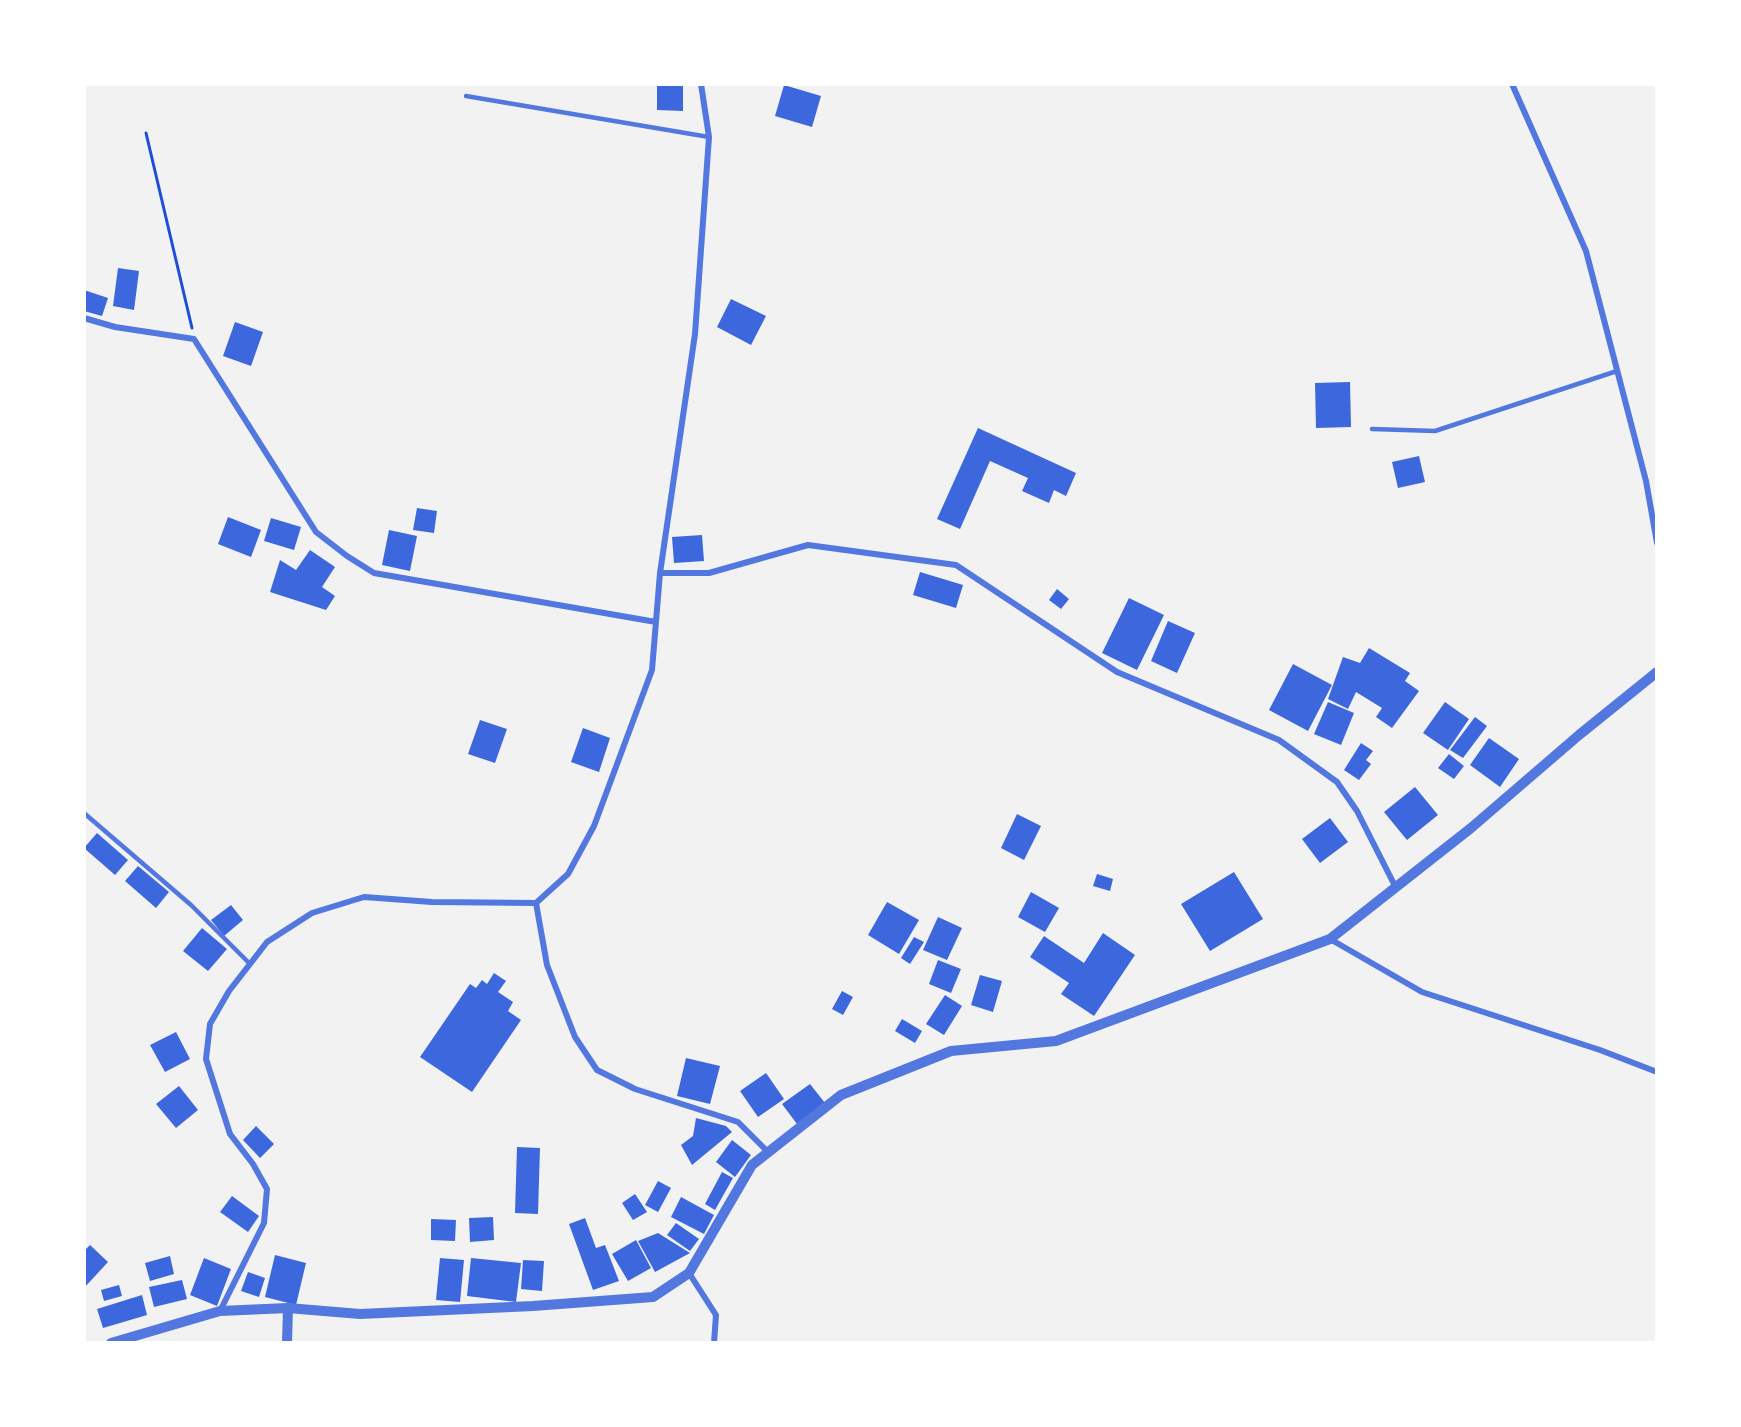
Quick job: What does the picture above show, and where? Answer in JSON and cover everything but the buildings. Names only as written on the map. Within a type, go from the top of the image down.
[{"type":"street","points":[[220,1311],[264,1223],[267,1189],[253,1164],[230,1134],[206,1059],[210,1024],[229,991],[267,942],[312,913],[364,897],[432,902],[536,903],[568,874],[594,826],[652,670],[660,573],[695,334],[709,137],[701,84]]},
{"type":"street","points":[[1512,84],[1586,251],[1646,481],[1657,543]]},
{"type":"street","points":[[84,318],[115,327],[194,339],[316,532],[374,573],[656,622]]},
{"type":"street","points":[[660,573],[709,573],[808,545],[956,565],[1117,672],[1279,740],[1337,782],[1357,811],[1396,888]]},
{"type":"street","points":[[111,1343],[220,1311],[288,1308],[360,1314],[533,1306],[652,1297],[689,1273],[752,1165],[841,1095],[951,1051],[1056,1041],[1330,939],[1471,828],[1579,735],[1657,672]]},
{"type":"street","points":[[536,903],[547,965],[575,1037],[597,1070],[635,1089],[738,1122],[768,1152]]},
{"type":"street","points":[[1330,939],[1422,992],[1600,1050],[1657,1072]]},
{"type":"street","points":[[689,1273],[716,1316],[714,1343]]},
{"type":"street","points":[[286,1343],[288,1308]]},
{"type":"lane","points":[[466,96],[709,137]]},
{"type":"lane","points":[[1372,429],[1435,431],[1617,371]]},
{"type":"lane","points":[[84,813],[191,905],[250,964]]},
{"type":"path","points":[[146,133],[194,339]]}]
